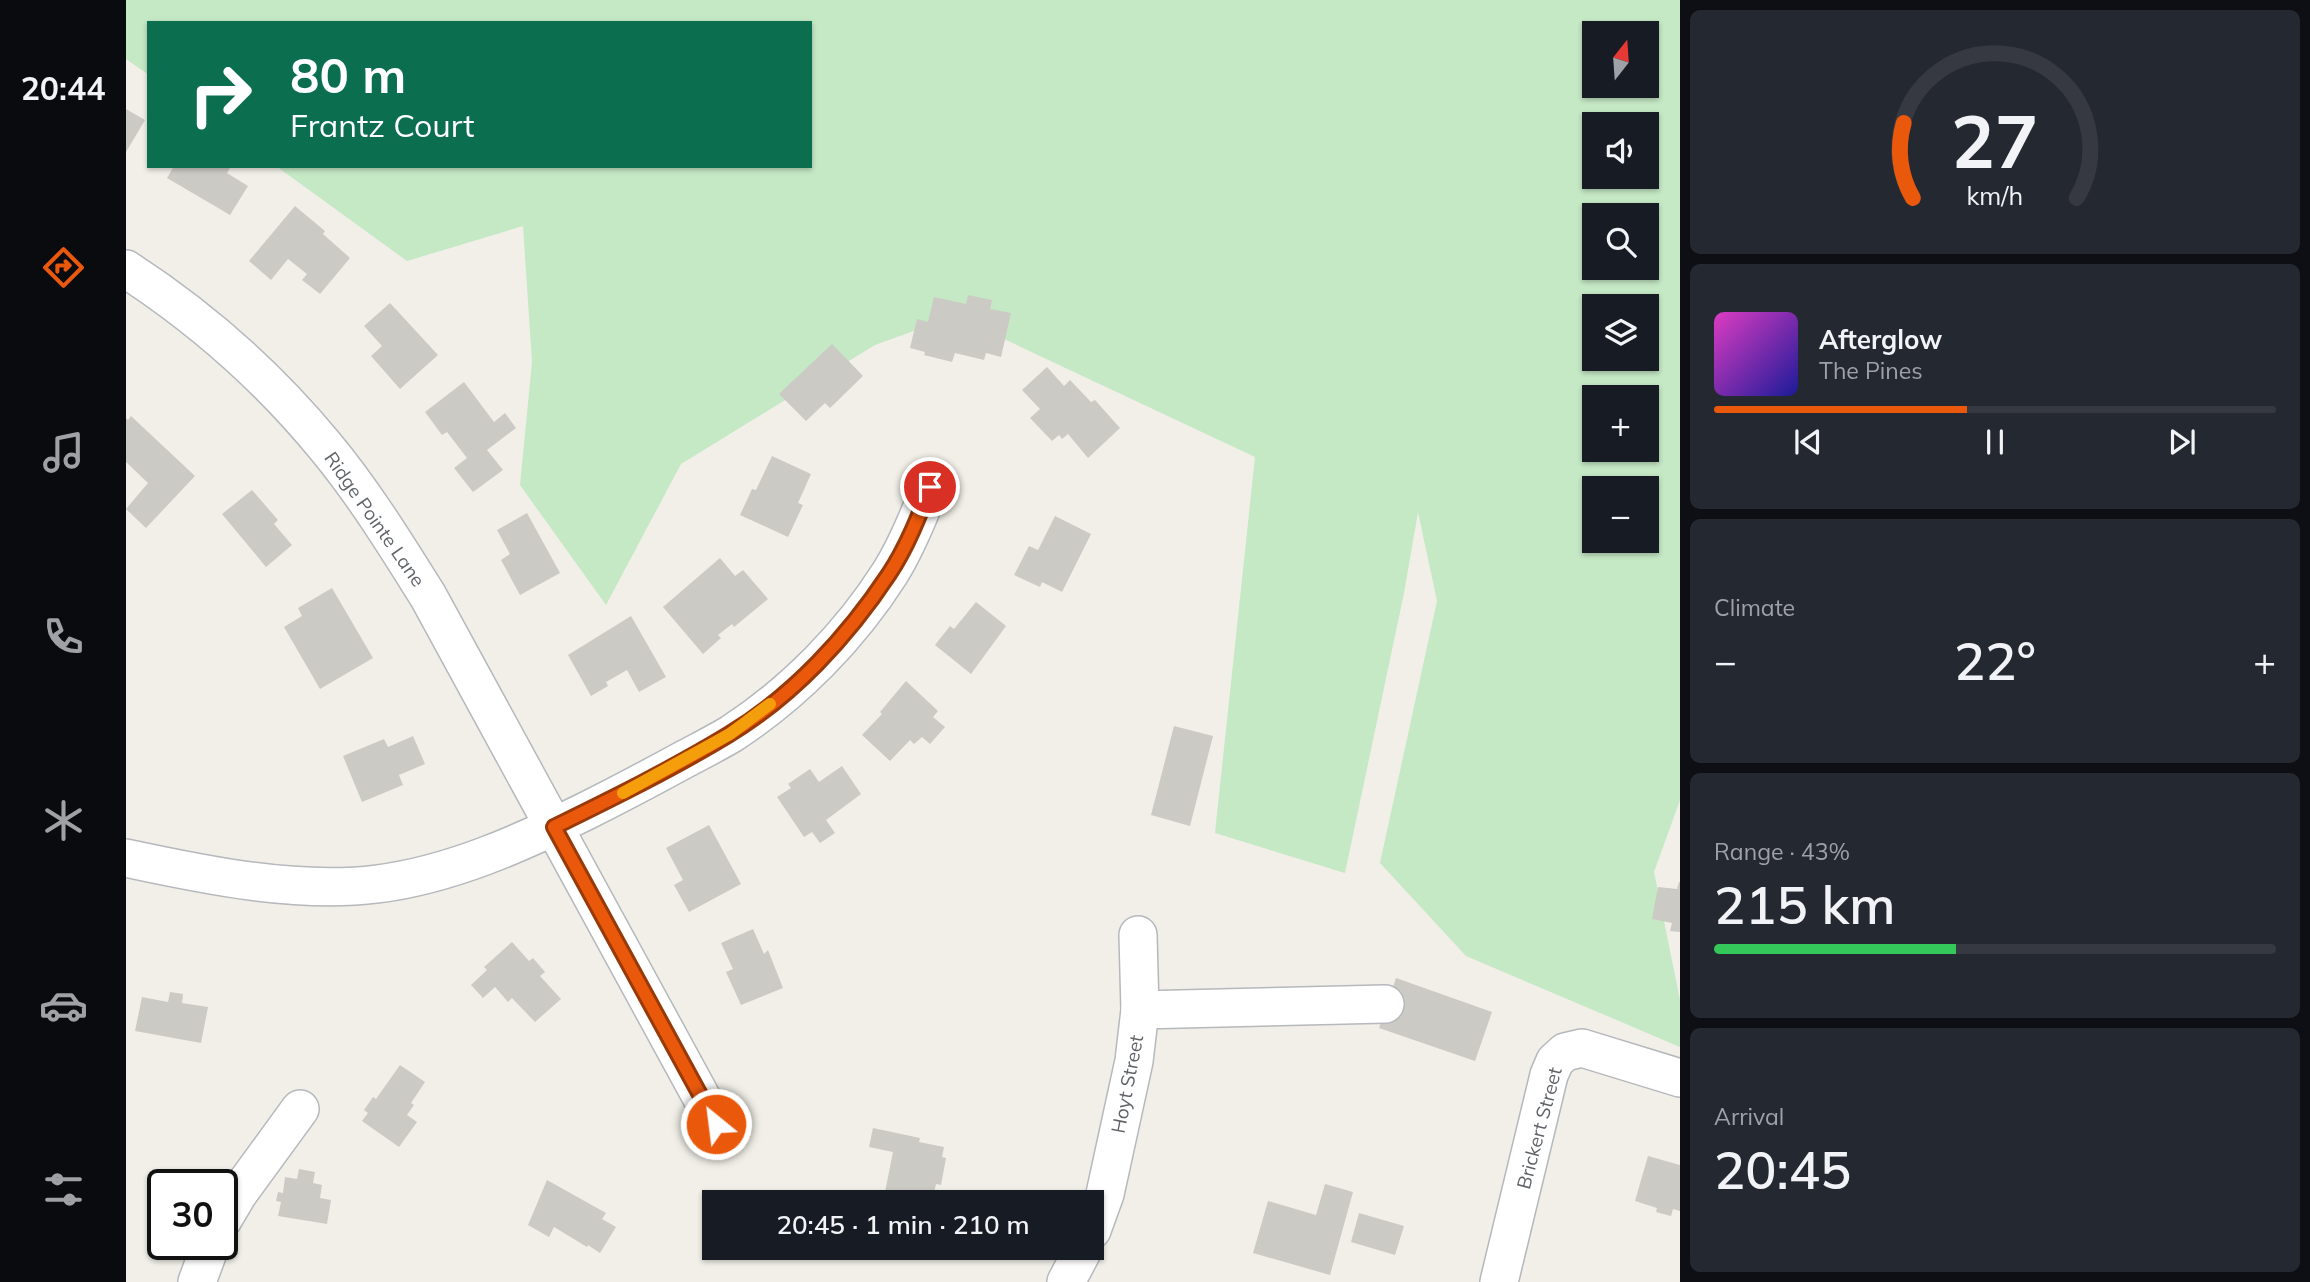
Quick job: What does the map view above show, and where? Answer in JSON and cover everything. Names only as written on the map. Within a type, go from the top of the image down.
[{"type":"street","name":"Ridge Pointe Lane","points":[[126,269],[212,333],[267,382],[325,446],[378,518],[428,596],[716,1124]]},
{"type":"street","points":[[126,858],[276,885],[327,888],[379,884],[429,874],[491,853],[554,827],[730,734],[779,698],[823,657],[855,621],[891,572],[930,487]]},
{"type":"street","name":"Hoyt Street","points":[[1104,1197],[1134,1061],[1140,1010],[1138,935]]},
{"type":"street","points":[[1140,1010],[1385,1004]]},
{"type":"street","name":"Brickert Street","points":[[1499,1282],[1549,1075],[1555,1061],[1565,1052],[1582,1048],[1680,1078]]},
{"type":"street","points":[[238,1196],[300,1109]]},
{"type":"street","points":[[197,1282],[205,1260]]},
{"type":"street","points":[[1066,1282],[1078,1260]]},
{"type":"green space","points":[[126,0],[1680,0],[1680,800],[1654,872],[1680,1000],[1680,1047],[1466,956],[1380,863],[1437,601],[1418,512],[1404,593],[1345,873],[1215,833],[1255,457],[955,316],[875,345],[681,464],[606,605],[520,485],[532,362],[523,226],[407,261],[279,168],[812,168],[812,21],[147,21],[147,74],[126,59]]},
{"type":"building","points":[[126,109],[145,120],[126,152]]},
{"type":"building","points":[[173,168],[230,168],[227,173],[248,186],[230,215],[167,178]]},
{"type":"building","points":[[295,206],[325,231],[323,234],[350,258],[320,294],[302,280],[307,274],[288,259],[271,280],[249,261]]},
{"type":"building","points":[[968,295],[992,300],[990,309],[1011,313],[1001,357],[986,353],[984,360],[955,353],[952,362],[924,355],[925,352],[910,348],[917,319],[928,322],[934,297],[966,304]]},
{"type":"building","points":[[390,303],[438,355],[400,389],[371,356],[382,346],[364,326]]},
{"type":"building","points":[[832,344],[863,376],[830,408],[825,403],[806,421],[779,394]]},
{"type":"building","points":[[1047,367],[1064,386],[1070,380],[1091,402],[1095,400],[1120,428],[1088,458],[1068,434],[1062,439],[1059,435],[1052,441],[1030,418],[1040,409],[1022,390]]},
{"type":"building","points":[[464,382],[494,422],[505,413],[516,428],[487,450],[503,470],[473,492],[454,468],[467,458],[447,432],[442,435],[425,412]]},
{"type":"building","points":[[131,416],[195,476],[146,528],[126,509],[148,483],[126,462],[126,418],[128,420]]},
{"type":"building","points":[[772,456],[811,474],[798,503],[803,505],[788,537],[740,515],[752,489],[756,490]]},
{"type":"building","points":[[252,490],[278,520],[274,524],[292,545],[266,567],[222,514]]},
{"type":"building","points":[[527,513],[560,573],[520,595],[501,560],[510,554],[497,530]]},
{"type":"building","points":[[1055,516],[1091,534],[1062,592],[1042,582],[1040,587],[1014,575],[1029,546],[1038,550]]},
{"type":"building","points":[[720,558],[735,576],[743,570],[768,599],[734,627],[732,624],[718,635],[721,638],[703,654],[663,607]]},
{"type":"building","points":[[332,588],[373,658],[320,689],[284,627],[302,616],[298,608]]},
{"type":"building","points":[[976,602],[1006,626],[971,674],[935,645],[950,626],[954,629]]},
{"type":"building","points":[[631,616],[666,677],[639,692],[627,670],[606,682],[608,686],[591,696],[568,655]]},
{"type":"building","points":[[906,681],[938,711],[933,717],[945,727],[930,744],[922,737],[914,744],[910,740],[890,761],[862,735],[882,714],[880,712]]},
{"type":"building","points":[[1174,726],[1213,736],[1190,826],[1151,815]]},
{"type":"building","points":[[413,736],[425,764],[399,775],[403,785],[362,802],[343,756],[384,739],[388,747]]},
{"type":"building","points":[[842,766],[861,794],[826,820],[835,833],[820,843],[812,832],[804,837],[777,797],[791,788],[788,784],[810,769],[819,782]]},
{"type":"building","points":[[709,825],[741,884],[689,912],[674,885],[683,880],[666,848]]},
{"type":"building","points":[[1679,882],[1680,932],[1670,931],[1672,923],[1652,919],[1658,887],[1677,889]]},
{"type":"building","points":[[753,929],[764,954],[768,950],[783,988],[741,1005],[726,972],[733,969],[721,943]]},
{"type":"building","points":[[512,942],[529,961],[533,958],[545,972],[540,976],[561,999],[535,1022],[512,998],[508,1002],[495,987],[483,998],[471,985],[487,970],[484,967]]},
{"type":"building","points":[[1396,978],[1492,1012],[1475,1061],[1379,1028]]},
{"type":"building","points":[[170,992],[183,994],[182,1003],[208,1007],[201,1043],[135,1031],[142,997],[168,1002]]},
{"type":"building","points":[[400,1065],[425,1082],[411,1103],[414,1105],[407,1115],[417,1122],[399,1147],[362,1121],[368,1113],[364,1110],[373,1097],[376,1099]]},
{"type":"building","points":[[873,1128],[920,1138],[919,1142],[944,1147],[942,1157],[946,1158],[941,1185],[936,1184],[935,1190],[885,1190],[893,1152],[869,1147]]},
{"type":"building","points":[[1648,1156],[1680,1165],[1680,1211],[1673,1209],[1671,1216],[1635,1201]]},
{"type":"building","points":[[299,1169],[315,1172],[313,1183],[322,1185],[320,1198],[331,1200],[327,1224],[278,1216],[281,1202],[276,1201],[278,1192],[283,1193],[285,1177],[297,1179]]},
{"type":"building","points":[[547,1180],[606,1213],[602,1219],[616,1227],[600,1253],[554,1227],[549,1237],[528,1225]]},
{"type":"building","points":[[1325,1184],[1353,1192],[1330,1275],[1253,1253],[1268,1201],[1316,1215]]},
{"type":"building","points":[[1359,1213],[1404,1226],[1395,1255],[1351,1242]]},
{"type":"slow traffic","points":[[623,793],[730,734],[770,704]]},
{"type":"route","points":[[716,1124],[554,827],[730,734],[779,698],[823,657],[855,621],[891,572],[930,487]]}]
